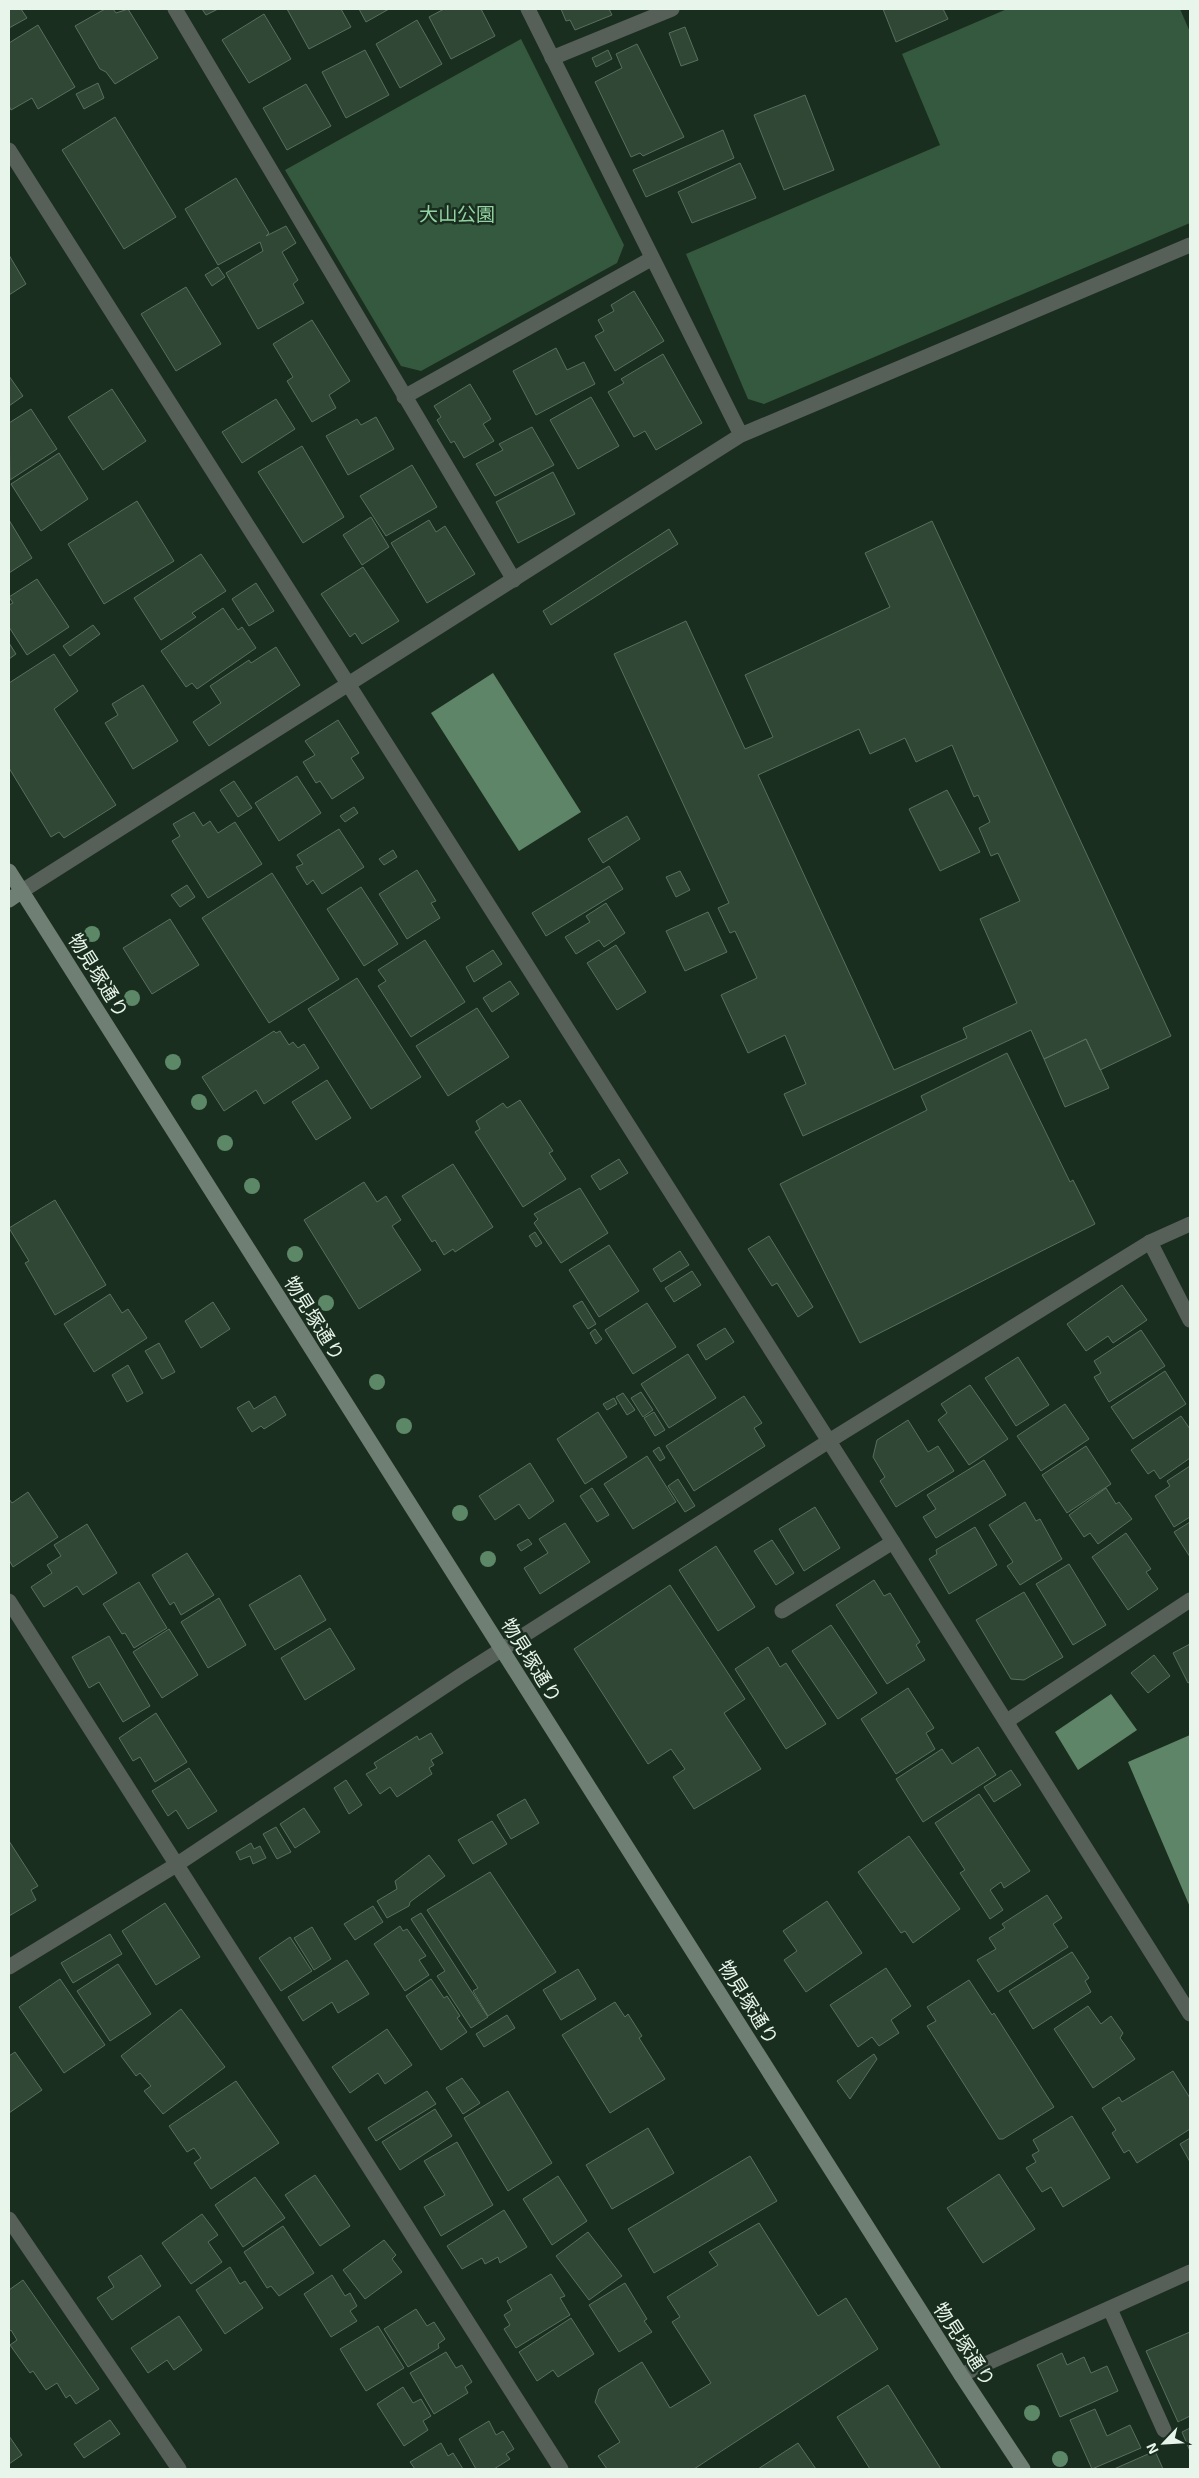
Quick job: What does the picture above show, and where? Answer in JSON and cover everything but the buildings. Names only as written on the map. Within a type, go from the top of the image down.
[{"type":"street","points":[[175,9],[514,580]]},
{"type":"street","points":[[528,9],[651,259],[741,435]]},
{"type":"street","points":[[552,58],[672,9]]},
{"type":"street","points":[[9,150],[893,1542],[1190,2014]]},
{"type":"street","points":[[9,900],[741,435],[1190,245]]},
{"type":"street","points":[[404,396],[651,259]]},
{"type":"street","name":"物見塚通り","points":[[9,870],[961,2375],[1023,2469]]},
{"type":"street","points":[[9,1967],[176,1865],[502,1650],[829,1441],[1150,1242],[1190,1224]]},
{"type":"street","points":[[1150,1242],[1190,1320]]},
{"type":"street","points":[[782,1611],[893,1542]]},
{"type":"street","points":[[1006,1721],[1190,1600]]},
{"type":"street","points":[[9,1601],[561,2469]]},
{"type":"street","points":[[9,2219],[179,2469]]},
{"type":"street","points":[[961,2375],[1190,2273]]},
{"type":"street","points":[[1110,2309],[1164,2430]]},
{"type":"green space","points":[[1007,9],[1180,9],[1190,32],[1190,223],[764,404],[748,399],[686,254],[940,145],[902,54]]},
{"type":"green space","name":"大山公園","points":[[521,39],[624,245],[617,263],[421,371],[401,366],[285,170]]},
{"type":"shaded area","points":[[493,673],[581,812],[519,851],[431,713]]},
{"type":"shaded area","points":[[1111,1694],[1137,1730],[1078,1770],[1055,1732]]},
{"type":"shaded area","points":[[1190,1735],[1190,1907],[1128,1762]]}]
